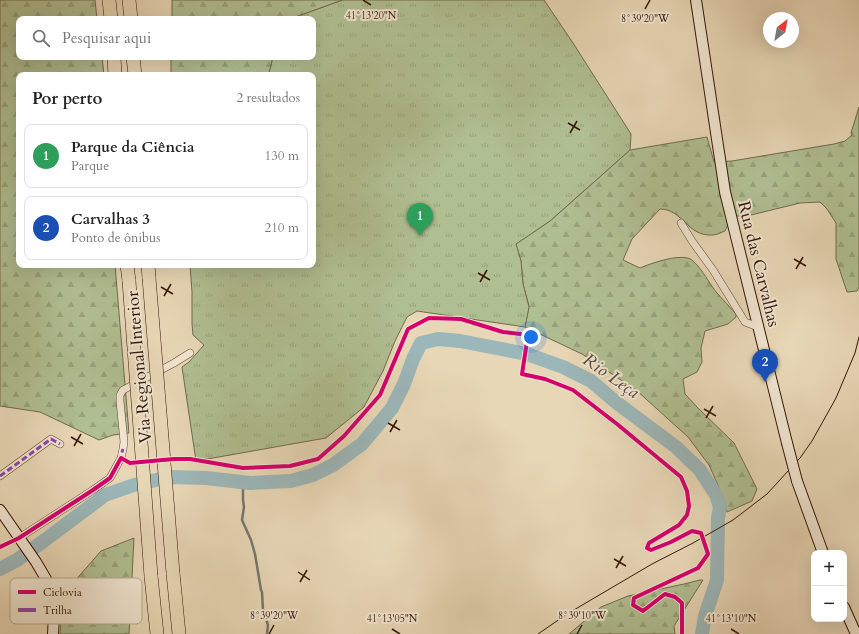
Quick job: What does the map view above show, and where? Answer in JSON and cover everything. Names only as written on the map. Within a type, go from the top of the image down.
[{"type":"highway","points":[[109,0],[111,16]]},
{"type":"highway","points":[[130,0],[131,16]]},
{"type":"highway","points":[[114,60],[115,72]]},
{"type":"highway","points":[[133,60],[135,72]]},
{"type":"highway","name":"Via Regional Interior","points":[[128,268],[151,576],[157,634]]},
{"type":"highway","name":"Via Regional Interior","points":[[149,272],[179,634]]},
{"type":"street","name":"Rua das Carvalhas","points":[[696,0],[725,192],[797,481],[822,550]]},
{"type":"street","points":[[681,223],[713,270],[745,322],[758,328]]},
{"type":"street","points":[[20,539],[110,478],[121,458],[124,442],[120,394],[123,390],[190,353]]},
{"type":"street","points":[[0,476],[52,439],[60,444]]},
{"type":"street","points":[[0,510],[45,578]]},
{"type":"street","points":[[847,614],[856,634]]},
{"type":"street","points":[[53,634],[54,624]]},
{"type":"green space","points":[[0,0],[95,0],[97,16],[16,16],[16,60],[102,60],[104,72],[16,72],[16,268],[115,268],[129,433],[113,435],[99,440],[40,412],[0,406]]},
{"type":"green space","points":[[172,0],[343,0],[298,16],[172,16]]},
{"type":"green space","points":[[343,0],[544,0],[631,134],[630,150],[550,221],[516,244],[521,261],[523,284],[529,307],[525,327],[417,311],[407,317],[395,341],[383,371],[364,407],[326,438],[196,461],[182,367],[189,362],[204,345],[193,335],[190,268],[316,268],[316,72],[269,72],[272,60],[316,60],[316,16],[298,16]]},
{"type":"green space","points":[[171,60],[272,60],[270,72],[171,72]]},
{"type":"green space","points":[[859,107],[859,287],[857,291],[847,292],[836,259],[836,223],[827,209],[820,202],[800,203],[747,216],[732,216],[725,231],[713,235],[697,232],[674,213],[668,210],[660,209],[632,239],[623,260],[640,268],[670,259],[683,257],[688,258],[696,264],[717,293],[736,314],[736,317],[728,324],[705,331],[701,348],[702,362],[697,372],[683,379],[685,394],[734,443],[757,489],[752,501],[727,512],[724,499],[709,465],[688,437],[636,390],[582,354],[525,327],[529,306],[523,284],[521,261],[516,244],[550,221],[630,150],[707,137],[714,162],[732,161],[834,144],[845,141],[852,135],[851,133]]},
{"type":"green space","points":[[134,538],[132,578],[77,578],[101,551]]},
{"type":"green space","points":[[703,580],[674,626],[675,634],[569,634],[601,607],[628,596]]},
{"type":"green space","points":[[61,624],[130,624],[129,634],[60,634]]},
{"type":"waterway","name":"Rio Leça","points":[[0,569],[17,560],[105,495],[134,485],[169,477],[206,478],[250,483],[291,481],[313,475],[333,465],[362,444],[392,408],[421,343],[438,339],[460,341],[527,354],[563,367],[591,381],[617,403],[676,447],[700,470],[716,495],[720,507],[718,518],[717,580],[705,616],[702,634]]},
{"type":"waterway","points":[[243,482],[244,507],[242,520],[251,540],[255,554],[262,592],[263,610],[268,625],[267,634]]},
{"type":"tram line","points":[[538,634],[567,614],[652,564],[733,520],[767,494],[800,458],[812,441],[836,398],[855,353],[859,337]]},
{"type":"marked path","points":[[0,476],[51,439],[60,444]]},
{"type":"marked path","points":[[119,461],[123,449]]},
{"type":"cycle path","points":[[0,547],[19,538],[110,478],[121,458],[130,463],[190,459],[243,468],[290,466],[318,459],[344,436],[380,395],[408,329],[429,318],[461,319],[503,332],[528,335],[522,374],[545,379],[573,390],[681,477],[687,491],[689,506],[687,515],[679,525],[649,543],[647,548],[651,550],[692,531],[701,533],[708,554],[698,568],[634,598],[633,605],[643,611],[665,594],[675,597],[682,603],[682,634]]},
{"type":"place","name":"Parque da Ciência","points":[[420,236]]},
{"type":"place","name":"Carvalhas 3","points":[[765,382]]}]
